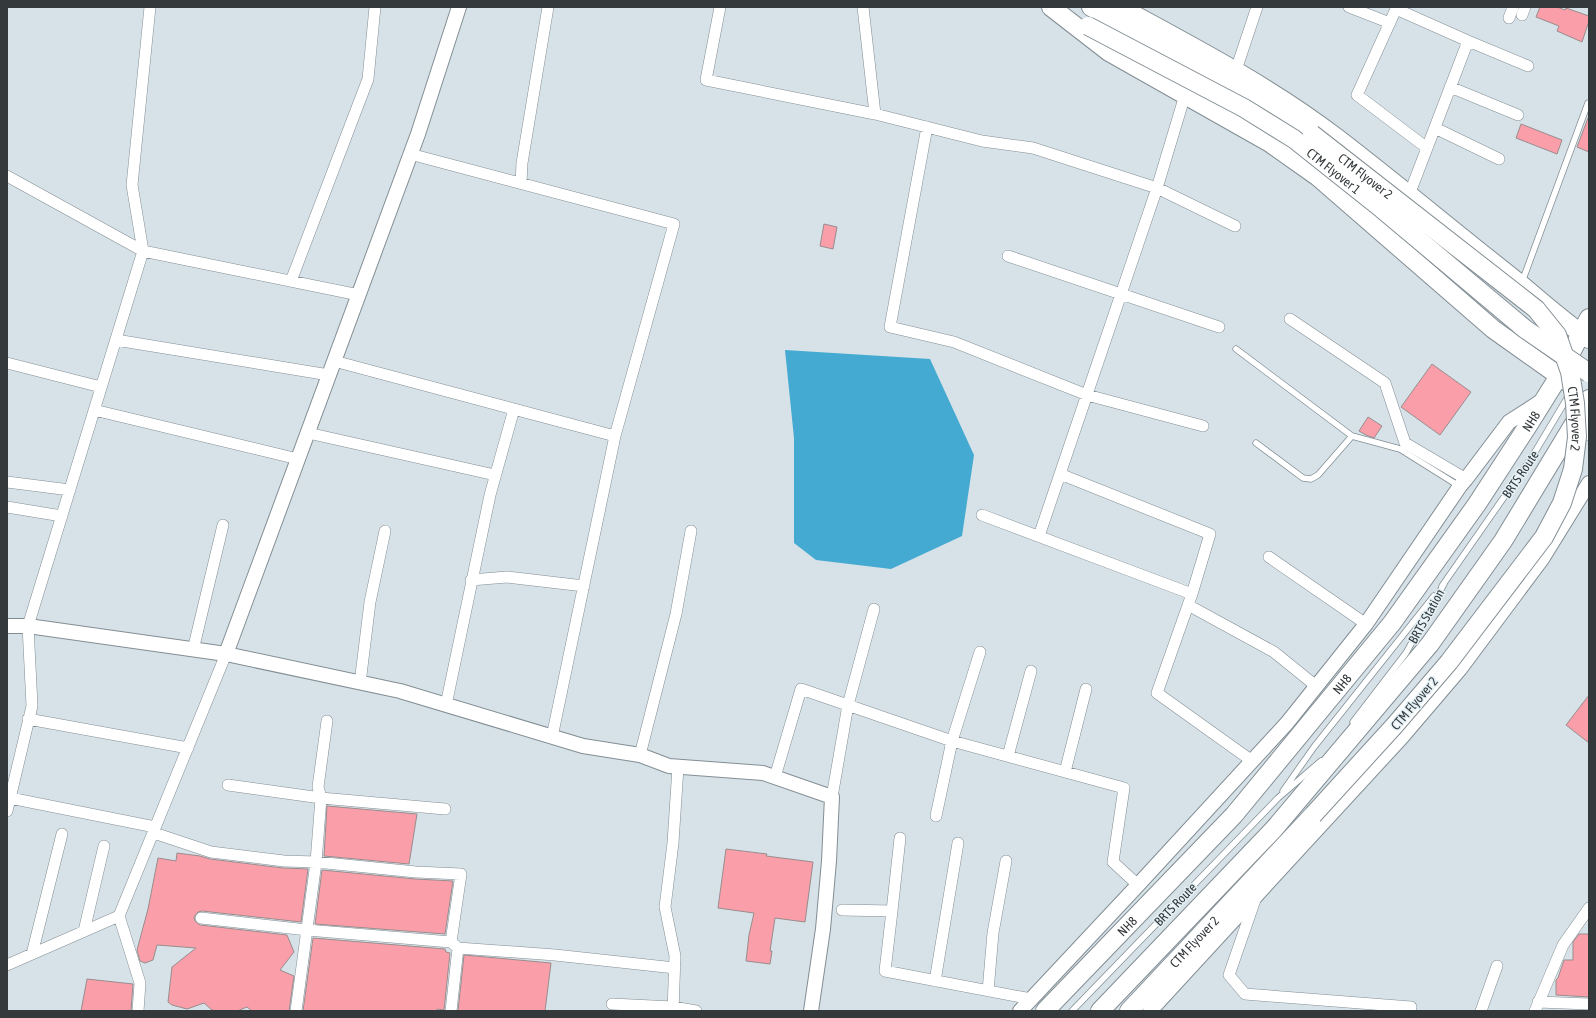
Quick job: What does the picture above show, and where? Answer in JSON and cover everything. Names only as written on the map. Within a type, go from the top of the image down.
[{"type":"main road","name":"CTM Flyover 1","points":[[1052,7],[1244,108],[1294,139],[1382,209],[1583,379]]},
{"type":"main road","points":[[1052,7],[1109,52],[1270,143],[1318,177],[1493,329],[1559,376],[1583,379]]},
{"type":"main road","name":"CTM Flyover 2","points":[[1091,7],[1141,33],[1253,97],[1312,134],[1536,309],[1557,335],[1570,372],[1575,403],[1577,437],[1572,469],[1562,503],[1544,537],[1449,662],[1395,725],[1313,815],[1129,1011]]},
{"type":"main road","points":[[1120,7],[1236,70],[1291,105],[1330,133],[1409,195],[1521,285],[1559,318],[1585,337]]},
{"type":"main road","name":"NH8","points":[[1045,1011],[1230,820],[1392,623],[1477,504],[1545,399],[1585,337],[1589,318]]},
{"type":"main road","points":[[1100,1011],[1274,829],[1430,644],[1503,541],[1586,405]]},
{"type":"street","points":[[7,810],[32,706],[28,626],[143,250],[132,184],[150,7]]},
{"type":"street","points":[[291,281],[368,79],[375,7]]},
{"type":"street","points":[[138,1011],[140,982],[119,916],[226,654],[410,154],[459,7]]},
{"type":"street","points":[[520,183],[548,7]]},
{"type":"street","points":[[720,7],[706,80],[875,114],[982,141],[1033,148],[1157,188],[1235,226]]},
{"type":"street","points":[[863,7],[875,114]]},
{"type":"street","points":[[1236,70],[1257,7]]},
{"type":"street","points":[[1349,7],[1390,23]]},
{"type":"street","points":[[1509,18],[1513,7]]},
{"type":"street","points":[[1427,148],[1356,95],[1396,8],[1468,41],[1528,66]]},
{"type":"street","points":[[1409,195],[1468,41]]},
{"type":"street","points":[[1450,87],[1518,115]]},
{"type":"street","points":[[1039,536],[1157,188],[1185,95]]},
{"type":"street","points":[[927,127],[890,327],[954,342],[1087,395],[1203,426]]},
{"type":"street","points":[[1435,128],[1499,159]]},
{"type":"street","points":[[410,154],[674,224],[615,436],[552,737]]},
{"type":"street","points":[[7,176],[143,250],[359,295]]},
{"type":"street","points":[[1008,256],[1219,327]]},
{"type":"street","points":[[1290,319],[1385,383],[1405,443],[1463,483]]},
{"type":"street","points":[[116,340],[329,375]]},
{"type":"street","points":[[334,361],[615,436]]},
{"type":"street","points":[[7,363],[101,387]]},
{"type":"street","points":[[1020,1011],[1287,723],[1366,624],[1463,483],[1508,422],[1545,399]]},
{"type":"street","points":[[1586,405],[1589,434]]},
{"type":"street","points":[[446,705],[471,580],[495,475],[514,409]]},
{"type":"street","points":[[94,410],[298,459]]},
{"type":"street","points":[[308,433],[495,475]]},
{"type":"street","points":[[1060,474],[1210,534],[1192,594],[1157,692],[1252,761]]},
{"type":"street","points":[[7,482],[70,490]]},
{"type":"street","points":[[1150,1011],[1402,737],[1460,669],[1542,559],[1589,483]]},
{"type":"street","points":[[7,507],[62,516]]},
{"type":"street","points":[[982,515],[1192,594]]},
{"type":"street","points":[[193,650],[223,525]]},
{"type":"street","points":[[640,755],[676,614],[691,531]]},
{"type":"street","points":[[360,683],[370,602],[385,532]]},
{"type":"street","points":[[1269,557],[1366,624]]},
{"type":"street","points":[[471,580],[507,577],[584,586]]},
{"type":"street","points":[[1188,605],[1274,652],[1316,686]]},
{"type":"street","points":[[811,1011],[823,929],[829,861],[832,797],[848,705],[874,610]]},
{"type":"street","points":[[7,626],[28,626],[226,654],[400,691],[583,746],[640,755],[669,766],[763,772],[832,797]]},
{"type":"street","points":[[936,816],[952,741],[980,652]]},
{"type":"street","points":[[1008,756],[1031,671]]},
{"type":"street","points":[[775,777],[801,689],[952,741],[1124,788],[1113,862],[1138,885]]},
{"type":"street","points":[[1065,772],[1086,689]]},
{"type":"street","points":[[28,719],[188,748]]},
{"type":"street","points":[[296,1011],[316,862],[321,798],[318,787],[327,721]]},
{"type":"street","points":[[673,1009],[675,956],[664,906],[673,842],[678,767]]},
{"type":"street","points":[[228,785],[321,798],[445,809]]},
{"type":"street","points":[[10,798],[154,830],[211,852],[284,861],[316,862],[416,872],[461,874],[451,1011]]},
{"type":"street","points":[[1213,804],[1230,820]]},
{"type":"street","points":[[32,954],[62,834]]},
{"type":"street","points":[[900,838],[885,971],[1031,999]]},
{"type":"street","points":[[935,980],[958,843]]},
{"type":"street","points":[[84,931],[104,846]]},
{"type":"street","points":[[988,990],[993,933],[1006,861]]},
{"type":"street","points":[[1256,895],[1229,975],[1245,994],[1411,1007]]},
{"type":"street","points":[[1589,908],[1563,945],[1537,1007],[1589,1004]]},
{"type":"street","points":[[842,910],[892,911]]},
{"type":"street","points":[[7,965],[119,916]]},
{"type":"street","points":[[201,918],[675,968]]},
{"type":"street","points":[[1481,1011],[1497,966]]},
{"type":"street","points":[[612,1004],[696,1011]]},
{"type":"lane","points":[[1521,285],[1588,106]]},
{"type":"lane","points":[[1236,349],[1352,436],[1400,449],[1463,483]]},
{"type":"lane","name":"BRTS Route","points":[[1444,584],[1532,458],[1583,379]]},
{"type":"lane","points":[[1256,443],[1303,478],[1311,479],[1324,469],[1352,436]]},
{"type":"lane","name":"BRTS Station","points":[[1350,725],[1406,653],[1444,584]]},
{"type":"lane","name":"BRTS Station","points":[[1278,798],[1314,747],[1444,584]]},
{"type":"lane","points":[[1278,798],[1327,755]]},
{"type":"lane","name":"BRTS Route","points":[[1072,1011],[1278,798]]},
{"type":"water","points":[[785,350],[930,359],[974,455],[962,536],[891,569],[816,560],[794,543],[794,438]]},
{"type":"building","points":[[1540,7],[1557,7],[1565,10],[1566,8],[1589,16],[1589,21],[1582,42],[1557,31],[1559,26],[1536,17]]},
{"type":"building","points":[[1589,118],[1589,152],[1577,147]]},
{"type":"building","points":[[1521,124],[1562,140],[1557,154],[1516,138]]},
{"type":"building","points":[[824,224],[837,227],[833,249],[820,246]]},
{"type":"building","points":[[1432,364],[1471,392],[1440,435],[1401,407]]},
{"type":"building","points":[[1368,417],[1382,426],[1374,438],[1359,431]]},
{"type":"building","points":[[1589,695],[1589,743],[1566,725]]},
{"type":"building","points":[[327,806],[417,814],[409,864],[324,856]]},
{"type":"building","points":[[726,849],[813,862],[805,922],[775,918],[770,951],[772,951],[770,964],[746,961],[749,935],[754,913],[718,908]]},
{"type":"building","points":[[177,853],[210,859],[283,868],[308,869],[301,922],[202,911],[198,912],[194,917],[195,921],[200,925],[287,935],[294,952],[280,970],[294,976],[289,1011],[252,1011],[247,1007],[237,1011],[217,1011],[212,1010],[204,1003],[187,1009],[172,1005],[168,1002],[172,967],[196,948],[157,945],[153,960],[145,963],[140,961],[137,950],[148,909],[158,858],[176,861]]},
{"type":"building","points":[[322,870],[453,881],[445,934],[315,924]]},
{"type":"building","points":[[1579,934],[1589,934],[1589,997],[1556,995],[1556,980],[1564,960],[1573,960],[1573,942]]},
{"type":"building","points":[[313,938],[445,949],[446,952],[450,953],[444,1010],[303,1011]]},
{"type":"building","points":[[464,955],[551,963],[545,1011],[458,1011]]},
{"type":"building","points":[[87,979],[133,984],[131,1011],[81,1011]]}]
